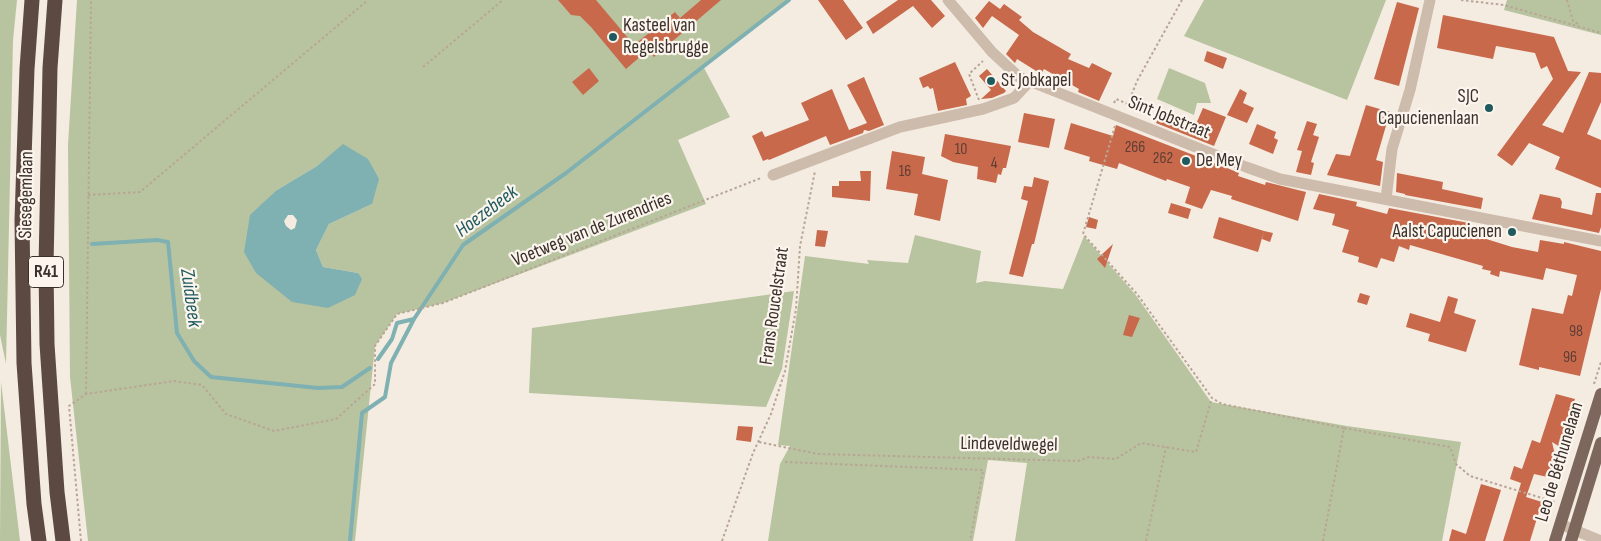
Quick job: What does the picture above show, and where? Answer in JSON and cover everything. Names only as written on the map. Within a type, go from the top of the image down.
[{"type":"highway","name":"Siesegemlaan","points":[[32,0],[27,69],[22,220],[23,353],[34,504],[39,541]]},
{"type":"highway","name":"Siesegemlaan","points":[[55,0],[50,68],[46,275],[47,344],[57,492],[63,541]]},
{"type":"main road","name":"Leo de Béthunelaan","points":[[1554,541],[1601,394]]},
{"type":"main road","name":"Leo de Béthunelaan","points":[[1573,536],[1601,443]]},
{"type":"street","name":"Sint Jobstraat","points":[[948,0],[992,52],[1011,70],[1029,82],[1280,179],[1601,241]]},
{"type":"street","points":[[1386,199],[1392,149],[1410,90],[1430,0]]},
{"type":"street","points":[[773,175],[900,127],[983,109],[1014,98],[1029,82]]},
{"type":"street","points":[[1560,524],[1573,536],[1601,540]]},
{"type":"path","points":[[81,541],[69,406],[86,394],[91,0]]},
{"type":"path","points":[[88,194],[140,192],[368,0]]},
{"type":"path","points":[[423,67],[503,0]]},
{"type":"path","points":[[1128,104],[1137,81],[1182,0]]},
{"type":"path","points":[[1461,0],[1504,5],[1601,33]]},
{"type":"path","points":[[1504,5],[1506,0]]},
{"type":"path","points":[[1567,0],[1573,21],[1581,26]]},
{"type":"path","points":[[983,109],[968,74],[992,52]]},
{"type":"path","points":[[1118,117],[1083,234],[1137,294],[1212,398],[1222,404],[1450,447],[1456,464],[1470,476],[1566,505]]},
{"type":"path","name":"Frans Roucelstraat","points":[[722,541],[753,453],[760,442],[785,371],[796,309],[800,246],[806,228],[812,178],[821,157]]},
{"type":"path","name":"Voetweg van de Zurendries","points":[[86,394],[174,381],[202,385],[226,414],[274,431],[336,420],[375,384],[375,346],[397,314],[452,300],[749,182],[773,175]]},
{"type":"path","name":"Lindeveldwegel","points":[[760,442],[818,454],[1078,461],[1089,457],[1116,459],[1141,443],[1196,452],[1212,398]]},
{"type":"path","points":[[1323,541],[1344,428]]},
{"type":"path","points":[[1146,541],[1166,447]]},
{"type":"path","points":[[785,462],[983,470],[970,541]]},
{"type":"green space","points":[[0,0],[17,0],[13,40],[6,364],[0,335]]},
{"type":"green space","points":[[77,0],[789,0],[703,66],[730,117],[678,140],[706,204],[443,303],[397,314],[375,346],[355,541],[88,541],[70,377],[68,145]],"holes":[[[344,145],[372,204],[329,224],[316,250],[323,267],[358,273],[256,273],[277,190],[317,166]]]},
{"type":"green space","points":[[1204,0],[1386,0],[1347,100],[1184,36]]},
{"type":"green space","points":[[1507,0],[1601,0],[1601,35],[1504,10]]},
{"type":"green space","points":[[1169,68],[1205,83],[1211,103],[1197,103],[1194,115],[1157,99]]},
{"type":"green space","points":[[915,235],[981,251],[976,283],[985,281],[1063,289],[1084,236],[1135,294],[1211,402],[1347,426],[1461,442],[1442,541],[1015,541],[1027,463],[988,460],[973,541],[768,541],[780,464],[790,446],[778,445],[805,256],[869,264],[867,260],[908,263]]},
{"type":"green space","points":[[794,291],[782,369],[766,407],[529,393],[532,328]]},
{"type":"green space","points":[[1,382],[20,541],[0,541]]},
{"type":"water","points":[[343,144],[368,159],[379,179],[372,204],[329,224],[316,250],[323,267],[358,273],[362,279],[355,295],[328,308],[292,302],[256,273],[244,252],[250,215],[277,190],[317,166]],"holes":[[[288,215],[293,215],[297,220],[295,228],[291,230],[284,221]]]},
{"type":"building","points":[[558,0],[596,0],[634,45],[675,12],[680,18],[701,0],[721,0],[654,57],[648,50],[626,69],[591,27],[580,16],[571,15]]},
{"type":"building","points":[[818,0],[843,0],[863,28],[846,40]]},
{"type":"building","points":[[898,0],[931,0],[945,16],[932,28],[913,6],[873,34],[866,22]]},
{"type":"building","points":[[989,1],[1000,9],[1004,4],[1022,17],[1019,20],[1033,32],[1071,54],[1068,59],[1089,68],[1092,63],[1112,73],[1099,101],[1078,92],[1079,89],[1044,69],[1041,74],[1017,59],[1015,63],[1006,54],[1019,35],[992,16],[983,28],[975,18]]},
{"type":"building","points":[[1397,2],[1419,8],[1399,86],[1374,79]]},
{"type":"building","points":[[1443,15],[1554,37],[1568,71],[1581,72],[1542,125],[1563,133],[1589,72],[1601,73],[1601,102],[1587,134],[1601,140],[1601,188],[1555,169],[1560,157],[1529,143],[1512,166],[1497,155],[1553,79],[1547,66],[1541,69],[1535,53],[1496,46],[1493,59],[1437,48]]},
{"type":"building","points":[[1207,51],[1227,58],[1223,69],[1204,61]]},
{"type":"building","points":[[955,62],[971,96],[966,99],[967,105],[938,111],[933,88],[930,89],[928,86],[923,88],[919,78]]},
{"type":"building","points":[[589,68],[599,81],[583,95],[572,82]]},
{"type":"building","name":"St Jobkapel","points":[[987,69],[1006,91],[992,98],[981,99],[991,90],[979,76]]},
{"type":"building","points":[[864,77],[884,125],[869,131],[864,130],[863,133],[830,145],[826,136],[763,161],[752,136],[762,131],[765,137],[809,120],[801,103],[832,89],[849,130],[867,123],[847,85]]},
{"type":"building","points":[[1240,89],[1247,93],[1243,103],[1254,108],[1247,123],[1227,115]]},
{"type":"building","points":[[1366,105],[1390,112],[1376,160],[1383,162],[1380,186],[1327,175],[1336,154],[1350,156]]},
{"type":"building","points":[[1203,108],[1226,117],[1214,146],[1156,123],[1162,111],[1196,124]]},
{"type":"building","points":[[1024,113],[1055,119],[1049,148],[1018,142]]},
{"type":"building","points":[[1307,121],[1317,124],[1313,135],[1319,137],[1311,162],[1314,163],[1311,175],[1296,172],[1302,151],[1297,150]]},
{"type":"building","points":[[1071,123],[1113,136],[1116,125],[1239,173],[1238,176],[1265,185],[1266,182],[1306,192],[1298,221],[1231,199],[1232,196],[1211,190],[1202,209],[1185,203],[1190,187],[1167,179],[1166,181],[1119,163],[1117,169],[1089,161],[1090,157],[1064,149]]},
{"type":"building","points":[[1257,124],[1276,132],[1274,138],[1278,140],[1273,154],[1249,144]]},
{"type":"building","points":[[945,134],[1011,146],[1006,168],[1003,168],[1001,175],[998,174],[996,183],[977,179],[978,167],[953,162],[941,156]]},
{"type":"building","points":[[892,151],[925,157],[922,174],[948,180],[940,221],[914,215],[918,194],[886,189]]},
{"type":"building","points":[[860,171],[871,171],[870,201],[832,197],[832,186],[839,186],[839,181],[861,181]]},
{"type":"building","points":[[1397,173],[1443,182],[1442,189],[1483,198],[1481,209],[1396,192]]},
{"type":"building","points":[[1034,177],[1049,181],[1034,244],[1032,244],[1023,277],[1009,274],[1028,201],[1021,199],[1024,186],[1032,187]]},
{"type":"building","points":[[1596,193],[1601,193],[1601,227],[1599,233],[1532,219],[1540,194],[1560,198],[1562,202],[1561,208],[1592,215]]},
{"type":"building","points":[[1319,194],[1357,202],[1356,206],[1387,214],[1389,208],[1469,223],[1467,233],[1512,247],[1538,252],[1540,240],[1564,244],[1564,242],[1601,251],[1601,289],[1580,376],[1539,367],[1539,370],[1519,365],[1532,308],[1563,314],[1568,295],[1572,296],[1577,275],[1546,268],[1543,280],[1500,271],[1499,277],[1490,274],[1491,271],[1482,269],[1483,266],[1410,245],[1409,250],[1399,246],[1394,262],[1381,258],[1377,268],[1358,262],[1359,257],[1342,252],[1349,230],[1332,225],[1335,214],[1313,209]]},
{"type":"building","points":[[1171,203],[1191,209],[1188,219],[1168,213]]},
{"type":"building","points":[[1089,217],[1098,220],[1096,229],[1086,227]]},
{"type":"building","points":[[1219,217],[1264,231],[1258,252],[1213,238]]},
{"type":"building","points":[[817,230],[828,231],[825,247],[815,246]]},
{"type":"building","points":[[1264,231],[1273,233],[1270,242],[1262,239]]},
{"type":"building","points":[[1113,244],[1105,268],[1097,259]]},
{"type":"building","points":[[1360,293],[1370,296],[1367,305],[1357,302]]},
{"type":"building","points":[[1448,296],[1458,299],[1454,313],[1476,320],[1466,352],[1428,341],[1430,334],[1406,327],[1410,313],[1440,322]]},
{"type":"building","points":[[1129,315],[1140,318],[1132,337],[1123,335]]},
{"type":"building","points":[[1556,394],[1575,399],[1560,447],[1552,442],[1556,459],[1558,460],[1552,478],[1534,474],[1526,497],[1542,502],[1530,541],[1503,541],[1521,483],[1510,479],[1514,466],[1522,469],[1532,440],[1540,443]]},
{"type":"building","points":[[738,426],[753,427],[751,442],[736,440]]},
{"type":"building","points":[[1481,484],[1501,490],[1485,541],[1449,541],[1452,529],[1466,534]]},
{"type":"waterway","name":"Hoezebeek","points":[[350,541],[362,413],[385,397],[391,363],[414,319],[463,245],[566,173],[789,0]]},
{"type":"waterway","name":"Zuidbeek","points":[[92,244],[157,240],[168,242],[177,333],[194,361],[211,377],[318,388],[342,387],[370,368]]},
{"type":"waterway","name":"Zuidbeek","points":[[378,359],[392,339],[397,323],[414,319]]},
{"type":"place","name":"Kasteel van Regelsbrugge","points":[[613,37]]},
{"type":"place","name":"St Jobkapel","points":[[991,81]]},
{"type":"place","name":"SJC Capucienenlaan","points":[[1489,108]]},
{"type":"place","name":"De Mey","points":[[1186,161]]},
{"type":"place","name":"Aalst Capucienen","points":[[1512,232]]}]
